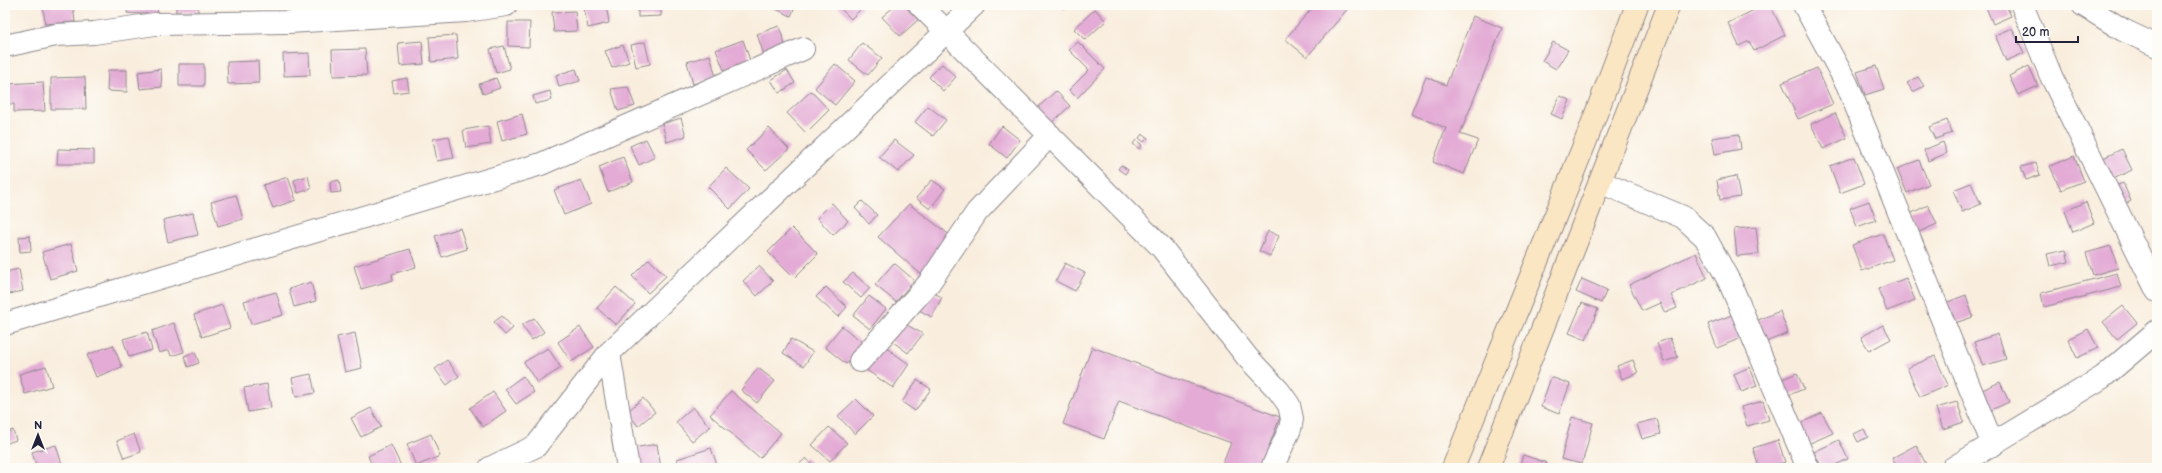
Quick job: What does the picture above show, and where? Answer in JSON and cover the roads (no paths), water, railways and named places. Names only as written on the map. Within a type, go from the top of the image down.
[{"type":"street","points":[[5,46],[56,35],[94,33],[155,24],[289,22],[371,11],[466,11],[506,5]]},
{"type":"street","points":[[920,5],[1162,248],[1247,357],[1285,400],[1292,419],[1290,429],[1272,468]]},
{"type":"street","points":[[490,468],[536,446],[609,353],[974,5]]},
{"type":"street","points":[[1453,468],[1585,143],[1637,5]]},
{"type":"street","points":[[1488,468],[1669,5]]},
{"type":"street","points":[[1804,5],[1847,84],[1993,445]]},
{"type":"street","points":[[2022,5],[2052,76],[2157,291]]},
{"type":"street","points":[[2083,5],[2124,30],[2157,46]]},
{"type":"street","points":[[2124,30],[2157,29]]},
{"type":"street","points":[[5,324],[541,164],[803,49]]},
{"type":"street","points":[[860,360],[929,283],[977,212],[1050,135]]},
{"type":"street","points":[[1585,143],[1611,154]]},
{"type":"street","points":[[1600,182],[1683,217],[1705,237],[1730,283],[1808,468]]},
{"type":"street","points":[[1953,468],[1993,445],[2103,376],[2157,331]]},
{"type":"street","points":[[609,353],[628,468]]}]
